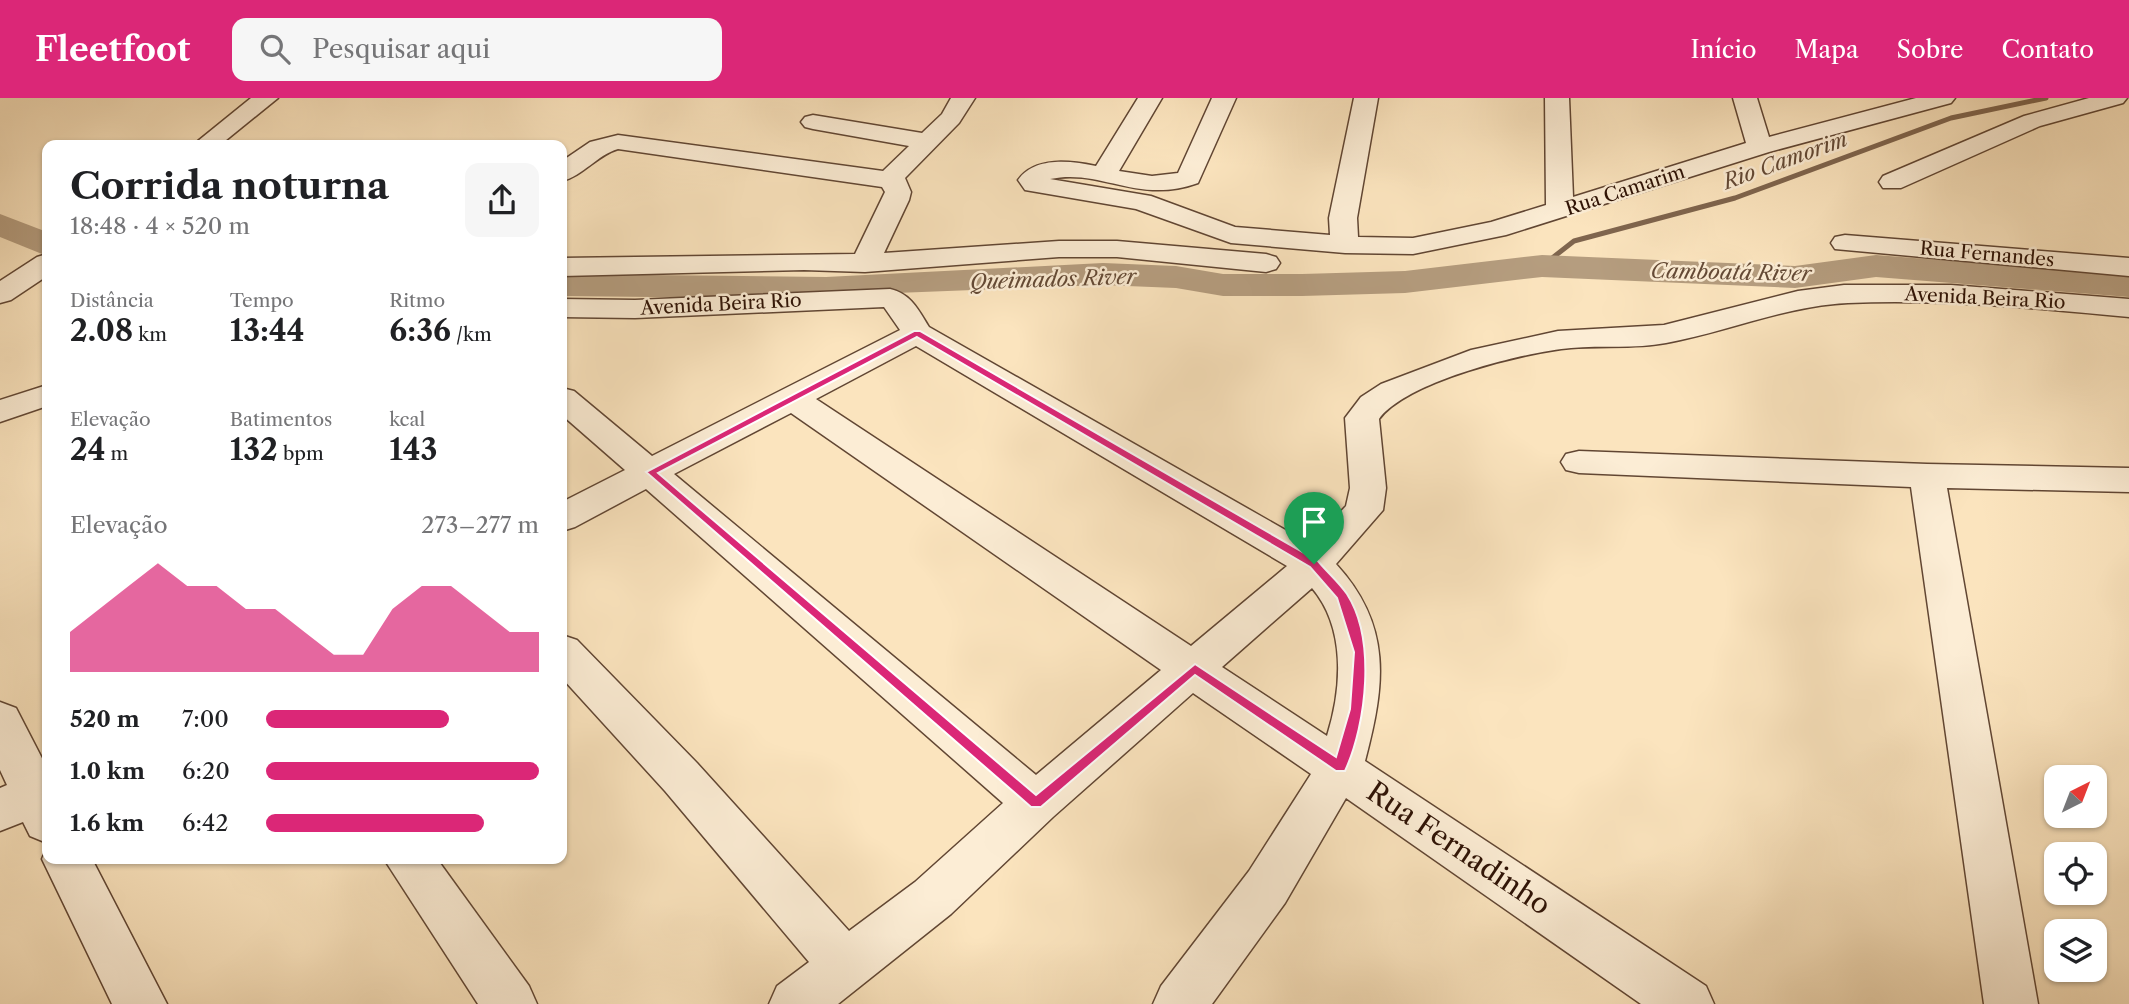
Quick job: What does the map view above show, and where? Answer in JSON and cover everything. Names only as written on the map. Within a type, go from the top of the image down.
[{"type":"street","points":[[211,140],[266,98]]},
{"type":"street","points":[[891,180],[924,141],[951,118],[963,98]]},
{"type":"street","points":[[1150,98],[1103,176],[1161,184],[1184,181],[1199,157],[1224,98]]},
{"type":"street","points":[[567,267],[804,261],[865,263],[1071,249],[1117,249],[1255,263],[1322,263],[1338,257],[1345,246],[1343,218],[1366,98]]},
{"type":"street","points":[[1557,98],[1560,211]]},
{"type":"street","points":[[1745,98],[1760,147]]},
{"type":"street","name":"Rua Camarim","points":[[1103,176],[1048,170],[1031,180],[1034,184],[1053,189],[1142,202],[1224,234],[1345,246],[1387,247],[1431,243],[1560,211],[1760,147],[1940,98]]},
{"type":"street","points":[[1892,182],[2032,121],[2115,98]]},
{"type":"street","points":[[2123,98],[2129,105]]},
{"type":"street","points":[[813,122],[924,141]]},
{"type":"street","points":[[567,169],[598,147],[618,142],[891,180]]},
{"type":"street","points":[[865,263],[897,200],[898,192],[891,180]]},
{"type":"street","name":"Rua Fernandes","points":[[1845,243],[2129,267]]},
{"type":"street","points":[[0,294],[41,267]]},
{"type":"street","name":"Avenida Beira Rio","points":[[796,1004],[933,898],[1036,803],[1314,564],[1364,510],[1368,488],[1362,418],[1366,409],[1376,400],[1438,371],[1516,347],[1561,340],[1664,334],[1777,303],[1841,294],[1970,293],[2129,308]]},
{"type":"street","points":[[0,294],[42,298]]},
{"type":"street","name":"Avenida Beira Rio","points":[[567,307],[635,309],[881,298],[900,305],[917,333]]},
{"type":"street","points":[[567,515],[917,333],[1314,564],[1342,596],[1360,652],[1357,709],[1340,767],[1302,833],[1221,952],[1180,1004]]},
{"type":"street","points":[[0,412],[42,397]]},
{"type":"street","name":"Rua Fernadinho","points":[[793,399],[1687,1004]]},
{"type":"street","points":[[567,402],[1036,803]]},
{"type":"street","points":[[1579,461],[1927,476],[2129,480]]},
{"type":"street","points":[[1927,476],[2011,1004]]},
{"type":"street","points":[[567,656],[681,777],[845,965]]},
{"type":"street","points":[[0,720],[32,804]]},
{"type":"street","points":[[69,864],[140,1004]]},
{"type":"street","points":[[412,864],[510,1004]]},
{"type":"waterway","name":"Rio Camorim","points":[[1542,266],[1574,241],[1735,198],[1951,118],[2046,98]]},
{"type":"waterway","name":"Queimados River","points":[[0,224],[42,243]]},
{"type":"waterway","name":"Queimados River","points":[[567,285],[826,288],[896,282],[1103,274],[1176,277],[1223,285],[1302,285],[1405,282],[1542,266],[1721,276],[1795,277],[1845,268],[1876,266],[2129,286]]},
{"type":"route","points":[[917,333],[1314,564],[1342,596],[1360,652],[1357,709],[1340,767],[1195,669],[1036,803],[651,472],[917,333]]},
{"type":"water label","name":"Camboatá River","points":[[1731,272]]}]
